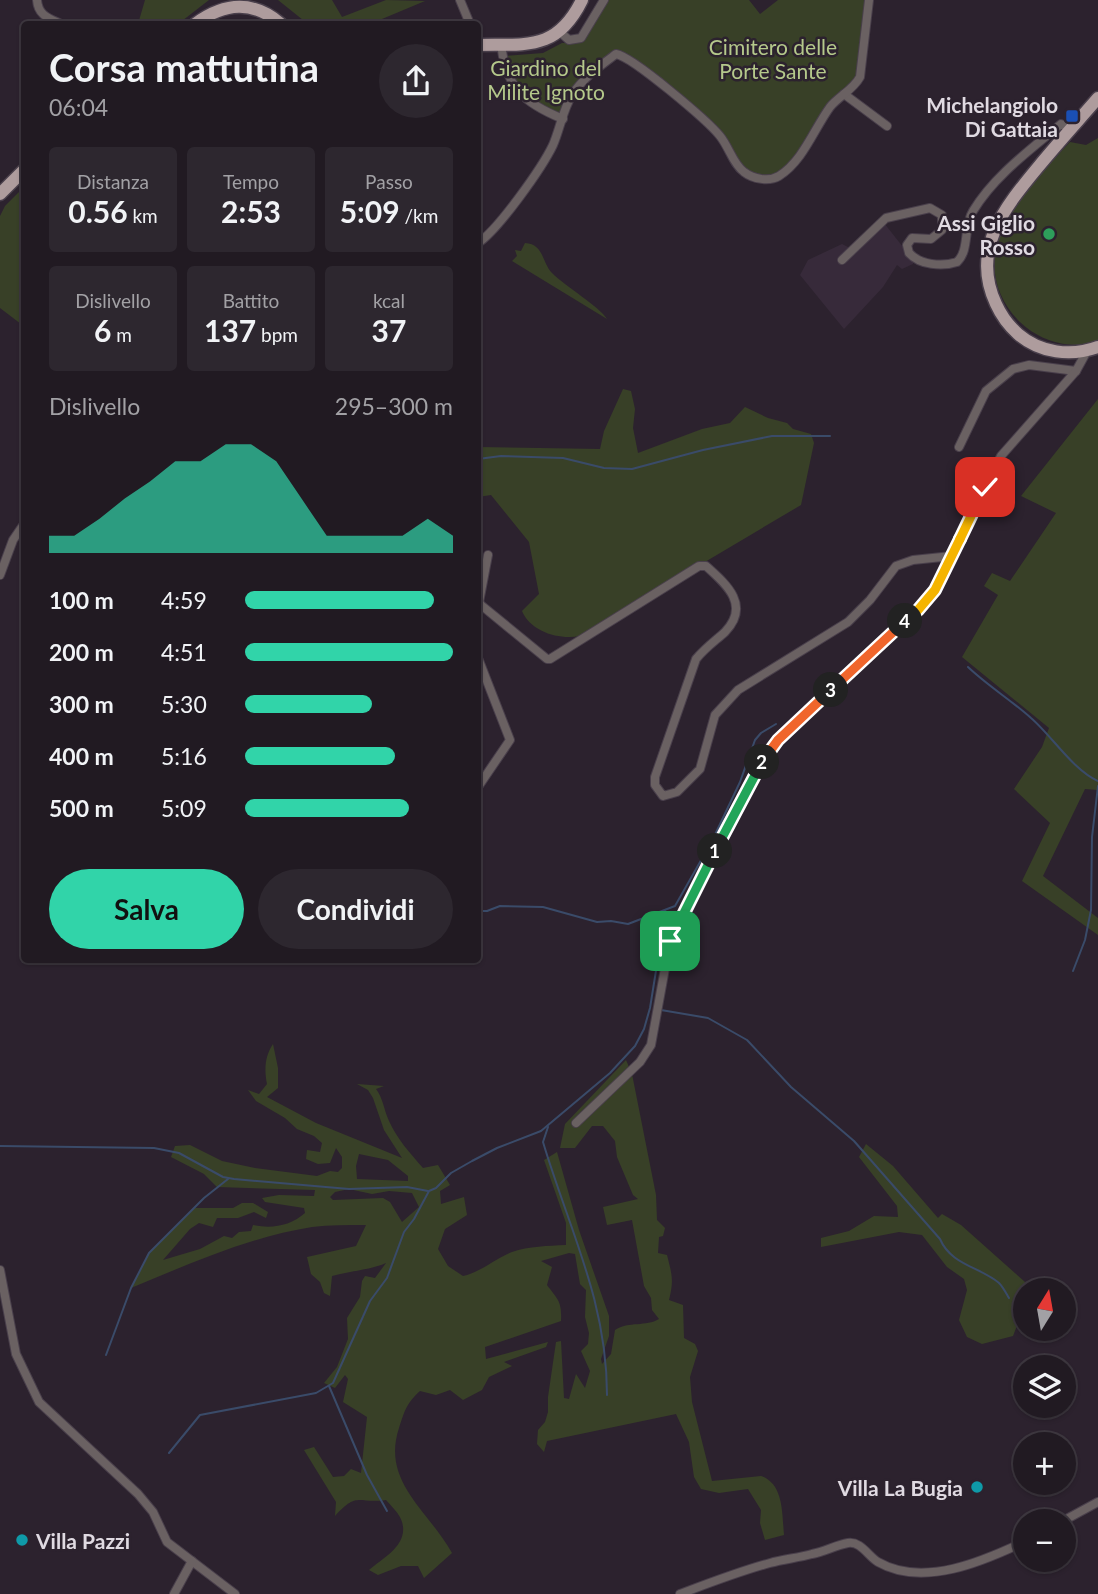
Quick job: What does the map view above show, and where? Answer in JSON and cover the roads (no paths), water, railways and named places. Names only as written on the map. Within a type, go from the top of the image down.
[{"type":"main road","points":[[481,45],[539,41],[560,32],[569,23],[582,0]]},
{"type":"main road","points":[[200,21],[225,7],[242,5],[257,8],[278,21]]},
{"type":"main road","points":[[1093,349],[1066,353],[1052,351],[1021,337],[1000,312],[987,276],[989,246],[1001,216],[1023,185],[1098,98]]},
{"type":"main road","points":[[0,194],[21,173]]},
{"type":"street","points":[[37,0],[42,15],[55,21]]},
{"type":"street","points":[[460,0],[469,21]]},
{"type":"street","points":[[560,32],[569,40],[581,38],[604,0]]},
{"type":"street","points":[[481,240],[530,183],[551,148],[567,105],[579,85],[607,60],[618,54],[637,66],[713,129],[741,170],[750,176],[776,178],[788,169],[831,106],[857,83],[863,71],[869,0]]},
{"type":"street","points":[[501,44],[504,67],[516,90],[536,106],[563,119]]},
{"type":"street","points":[[844,94],[887,126]]},
{"type":"street","points":[[842,260],[886,218],[930,208],[942,215],[942,230],[931,239],[912,238],[907,245],[909,253],[916,259],[931,263],[949,265],[957,262],[964,253],[969,219],[997,180],[1061,124],[1070,129]]},
{"type":"street","points":[[576,1123],[640,1062],[651,1045],[673,933],[764,760],[778,740],[918,610],[935,590],[1001,456],[1093,349]]},
{"type":"street","points":[[959,447],[986,391],[1013,369],[1029,365],[1076,371]]},
{"type":"street","points":[[0,575],[13,540],[21,528]]},
{"type":"street","points":[[481,592],[488,555]]},
{"type":"street","points":[[481,605],[550,659],[699,566],[706,566],[728,586],[736,609],[734,620],[696,659],[655,777],[655,785],[663,796],[677,792],[700,769],[715,715],[738,690],[848,622],[870,600],[896,566],[913,560],[952,556]]},
{"type":"street","points":[[481,666],[510,740],[481,782]]},
{"type":"street","points":[[0,1270],[16,1354],[38,1402],[138,1494],[153,1512],[167,1542],[235,1594]]},
{"type":"street","points":[[1076,1514],[1098,1502]]},
{"type":"street","points":[[680,1594],[768,1563],[812,1555],[850,1543],[858,1544],[878,1562],[901,1570],[923,1572],[967,1566],[1013,1547]]},
{"type":"street","points":[[174,1594],[192,1561]]},
{"type":"waterway","points":[[481,459],[501,456],[563,458],[604,468],[632,469],[703,450],[772,436],[830,436]]},
{"type":"waterway","points":[[968,667],[1039,725],[1080,769],[1098,781]]},
{"type":"waterway","points":[[481,911],[500,906],[543,907],[597,922],[628,924],[675,906],[712,841],[740,782],[755,740],[776,724]]},
{"type":"waterway","points":[[1073,971],[1085,940],[1091,910],[1092,837],[1098,786]]},
{"type":"waterway","points":[[169,1453],[200,1415],[316,1393],[333,1383],[370,1301],[387,1278],[404,1232],[429,1191],[436,1188],[451,1173],[472,1161],[541,1131],[610,1073],[635,1046],[644,1029],[650,1008],[659,952],[659,926],[665,910]]},
{"type":"waterway","points":[[661,1010],[708,1018],[747,1040],[791,1087],[854,1141],[951,1255],[999,1283],[1009,1298]]},
{"type":"waterway","points":[[548,1127],[543,1142],[585,1266],[601,1328],[607,1395]]},
{"type":"waterway","points":[[0,1146],[154,1148],[179,1153],[223,1177],[234,1179],[349,1189],[407,1187],[428,1191]]},
{"type":"waterway","points":[[106,1355],[131,1288],[149,1253],[204,1198],[228,1179]]},
{"type":"waterway","points":[[329,1386],[367,1475],[387,1511]]},
{"type":"place","name":"Michelangiolo Di Gattaia","points":[[1072,116]]},
{"type":"place","name":"Assi Giglio Rosso","points":[[1049,234]]},
{"type":"place","name":"Villa La Bugia","points":[[977,1487]]},
{"type":"place","name":"Villa Pazzi","points":[[22,1540]]},
{"type":"park label","name":"Cimitero delle Porte Sante","points":[[773,58]]},
{"type":"park label","name":"Giardino del Milite Ignoto","points":[[546,79]]}]
